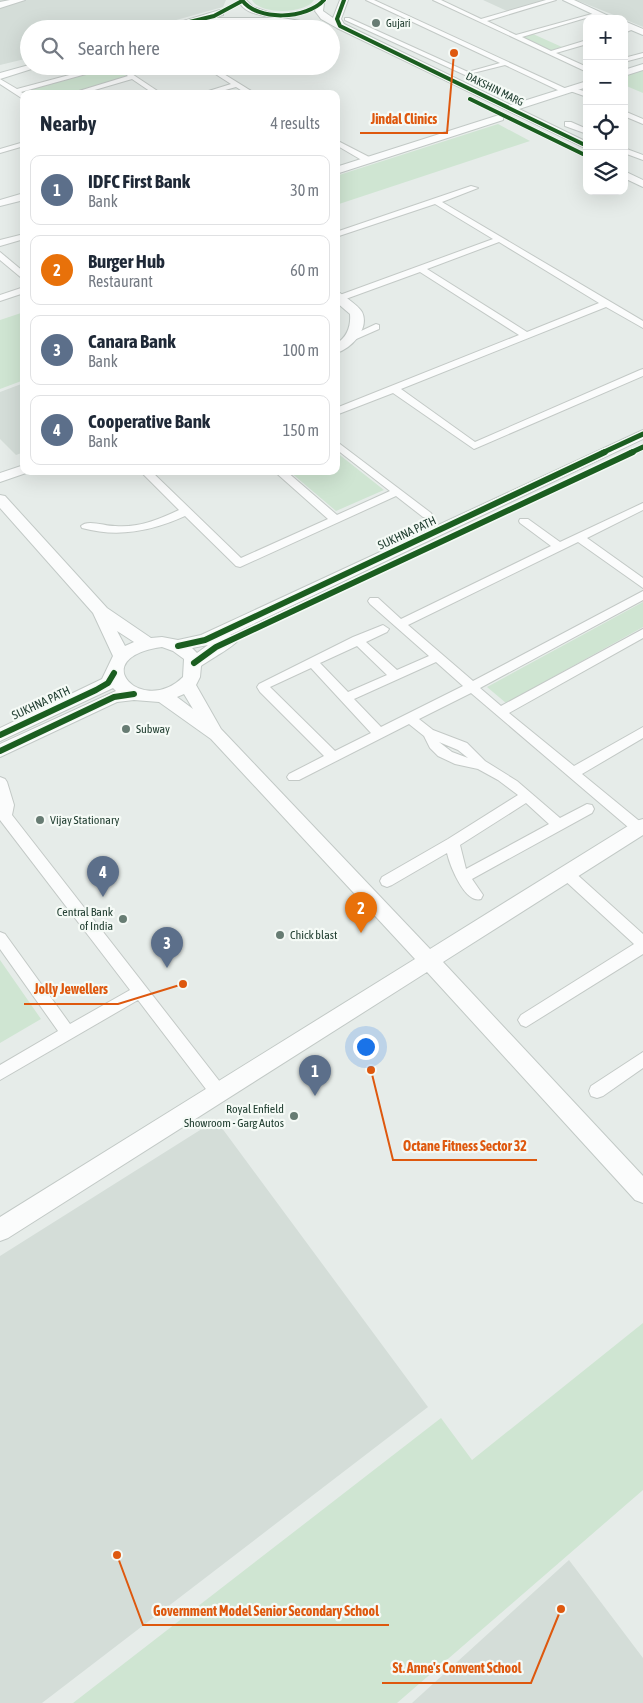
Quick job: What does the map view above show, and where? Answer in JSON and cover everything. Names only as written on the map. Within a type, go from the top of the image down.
[{"type":"main road","points":[[0,5],[21,0]]},
{"type":"main road","points":[[219,14],[229,0]]},
{"type":"main road","points":[[337,20],[344,0]]},
{"type":"main road","points":[[567,0],[603,15]]},
{"type":"main road","points":[[195,20],[234,8],[242,1],[246,6],[256,11]]},
{"type":"main road","points":[[214,20],[256,11],[285,15],[308,12],[322,3]]},
{"type":"main road","name":"DAKSHIN MARG","points":[[322,3],[319,11],[327,20]]},
{"type":"main road","name":"DAKSHIN MARG","points":[[285,15],[308,20]]},
{"type":"main road","points":[[628,28],[643,32]]},
{"type":"main road","name":"DAKSHIN MARG","points":[[340,29],[367,40],[583,144]]},
{"type":"main road","name":"DAKSHIN MARG","points":[[340,30],[583,154]]},
{"type":"main road","points":[[0,70],[20,65]]},
{"type":"main road","points":[[628,72],[643,67]]},
{"type":"main road","points":[[0,76],[20,70]]},
{"type":"main road","points":[[513,108],[583,85]]},
{"type":"main road","points":[[340,170],[499,118]]},
{"type":"main road","points":[[628,166],[643,173]]},
{"type":"main road","points":[[628,176],[643,184]]},
{"type":"main road","points":[[340,299],[356,313],[356,330],[351,338],[340,347]]},
{"type":"main road","name":"SUKHNA PATH","points":[[178,646],[205,640],[643,434]]},
{"type":"main road","name":"SUKHNA PATH","points":[[194,663],[216,647],[643,447]]},
{"type":"main road","points":[[0,478],[20,470]]},
{"type":"main road","points":[[0,499],[100,612],[147,643]]},
{"type":"main road","points":[[100,612],[121,656]]},
{"type":"main road","points":[[162,642],[178,646],[188,652],[194,663],[192,678],[187,684],[177,691],[164,696],[146,697],[134,694],[120,686],[114,673],[115,666],[121,656],[132,648],[147,643],[162,642]]},
{"type":"main road","name":"SUKHNA PATH","points":[[0,735],[96,690],[108,683],[114,673]]},
{"type":"main road","points":[[187,684],[216,735]]},
{"type":"main road","name":"SUKHNA PATH","points":[[0,751],[114,697],[134,694]]},
{"type":"main road","points":[[164,696],[216,735],[643,1192]]},
{"type":"street","points":[[369,0],[506,63],[583,94]]},
{"type":"street","points":[[436,0],[583,69]]},
{"type":"street","points":[[480,21],[553,0]]},
{"type":"street","points":[[514,37],[597,12]]},
{"type":"street","points":[[340,28],[382,35],[467,74],[506,63]]},
{"type":"street","points":[[367,40],[382,35]]},
{"type":"street","points":[[550,53],[583,43]]},
{"type":"street","points":[[628,59],[641,55]]},
{"type":"street","points":[[22,90],[78,75]]},
{"type":"street","points":[[130,75],[153,90]]},
{"type":"street","points":[[221,75],[246,90]]},
{"type":"street","points":[[86,90],[133,77]]},
{"type":"street","points":[[1,81],[20,95]]},
{"type":"street","points":[[216,90],[236,84]]},
{"type":"street","points":[[15,92],[20,91]]},
{"type":"street","points":[[628,115],[643,122]]},
{"type":"street","points":[[568,124],[583,131]]},
{"type":"street","points":[[575,137],[583,134]]},
{"type":"street","points":[[340,144],[368,160]]},
{"type":"street","points":[[0,151],[20,145]]},
{"type":"street","points":[[628,152],[643,158]]},
{"type":"street","points":[[340,234],[474,188]]},
{"type":"street","points":[[0,203],[20,197]]},
{"type":"street","points":[[435,201],[643,325]]},
{"type":"street","points":[[0,243],[20,237]]},
{"type":"street","points":[[340,296],[500,239]]},
{"type":"street","points":[[0,256],[20,274]]},
{"type":"street","points":[[420,268],[526,335]]},
{"type":"street","points":[[0,298],[20,291]]},
{"type":"street","points":[[340,410],[607,303]]},
{"type":"street","points":[[351,338],[376,327],[356,313]]},
{"type":"street","points":[[394,389],[474,446],[643,372]]},
{"type":"street","points":[[340,447],[427,515]]},
{"type":"street","points":[[149,475],[240,564],[397,492]]},
{"type":"street","points":[[283,475],[334,520]]},
{"type":"street","points":[[400,624],[643,506]]},
{"type":"street","points":[[86,526],[116,531],[144,529],[187,511]]},
{"type":"street","points":[[524,521],[560,546]]},
{"type":"street","points":[[579,537],[643,584]]},
{"type":"street","points":[[294,777],[472,687],[643,595]]},
{"type":"street","points":[[0,1230],[641,827],[500,712],[374,601]]},
{"type":"street","points":[[333,757],[263,687],[383,628]]},
{"type":"street","points":[[500,712],[643,633]]},
{"type":"street","points":[[358,640],[396,676]]},
{"type":"street","points":[[346,698],[437,658]]},
{"type":"street","points":[[312,662],[380,734]]},
{"type":"street","points":[[410,718],[429,733],[432,744],[442,753],[456,760],[480,764],[506,779],[559,825]]},
{"type":"street","points":[[573,773],[643,732]]},
{"type":"street","points":[[0,782],[7,805],[3,817],[141,991],[218,1092]]},
{"type":"street","points":[[387,881],[453,843],[527,796]]},
{"type":"street","points":[[463,877],[587,810]]},
{"type":"street","points":[[453,843],[454,855],[463,877],[476,894]]},
{"type":"street","points":[[526,1020],[643,944],[567,874]]},
{"type":"street","points":[[0,938],[68,1033]]},
{"type":"street","points":[[0,1072],[141,991]]},
{"type":"street","points":[[597,1091],[643,1059]]},
{"type":"shaded area","points":[[0,0],[226,0],[223,7],[176,20],[20,20],[20,60],[0,65]]},
{"type":"shaded area","points":[[483,0],[546,0],[507,11]]},
{"type":"shaded area","points":[[576,0],[643,0],[643,27],[628,21],[628,15],[614,15]]},
{"type":"shaded area","points":[[20,384],[20,454],[16,455],[0,439],[0,392]]},
{"type":"shaded area","points":[[216,1120],[428,1407],[42,1703],[0,1703],[0,1256]]},
{"type":"shaded area","points":[[569,1560],[643,1658],[643,1703],[412,1703]]},
{"type":"green space","points":[[252,0],[314,0],[302,8],[283,11],[264,8]]},
{"type":"green space","points":[[533,34],[562,47],[549,51],[520,38]]},
{"type":"green space","points":[[643,70],[643,93],[628,87],[628,75]]},
{"type":"green space","points":[[84,75],[125,75],[128,77],[80,90],[29,90]]},
{"type":"green space","points":[[498,124],[530,141],[340,204],[340,175]]},
{"type":"green space","points":[[20,313],[20,382],[0,389],[0,320]]},
{"type":"green space","points":[[340,455],[384,490],[336,511],[294,475],[340,475]]},
{"type":"green space","points":[[643,602],[643,627],[506,703],[487,687]]},
{"type":"green space","points":[[0,960],[41,1019],[0,1043]]},
{"type":"green space","points":[[643,1323],[643,1490],[397,1703],[73,1703],[441,1418],[472,1460]]},
{"type":"cycle path","points":[[242,0],[247,7],[256,11],[282,15],[309,11],[324,0]]},
{"type":"cycle path","points":[[337,20],[344,0]]},
{"type":"cycle path","points":[[200,20],[224,12],[242,1]]},
{"type":"cycle path","points":[[340,26],[583,144]]},
{"type":"cycle path","points":[[470,99],[583,154]]},
{"type":"cycle path","points":[[178,646],[205,640],[643,434]]},
{"type":"cycle path","points":[[194,663],[216,647],[643,447]]},
{"type":"cycle path","points":[[0,735],[96,690],[108,683],[114,673]]},
{"type":"cycle path","points":[[0,751],[114,697],[134,694]]},
{"type":"place","name":"Gujari","points":[[376,23]]},
{"type":"place","name":"Jindal Clinics","points":[[454,53]]},
{"type":"place","name":"Subway","points":[[126,729]]},
{"type":"place","name":"Vijay Stationary","points":[[40,820]]},
{"type":"place","name":"Cooperative Bank","points":[[103,897]]},
{"type":"place","name":"Central Bank of India","points":[[123,919]]},
{"type":"place","name":"Burger Hub","points":[[361,933]]},
{"type":"place","name":"Chick blast","points":[[280,935]]},
{"type":"place","name":"Canara Bank","points":[[167,968]]},
{"type":"place","name":"Jolly Jewellers","points":[[183,984]]},
{"type":"place","name":"Octane Fitness Sector 32","points":[[371,1070]]},
{"type":"place","name":"IDFC First Bank","points":[[315,1096]]},
{"type":"place","name":"Royal Enfield Showroom - Garg Autos","points":[[294,1116]]},
{"type":"place","name":"Government Model Senior Secondary School","points":[[117,1555]]},
{"type":"place","name":"St. Anne's Convent School","points":[[561,1609]]}]
